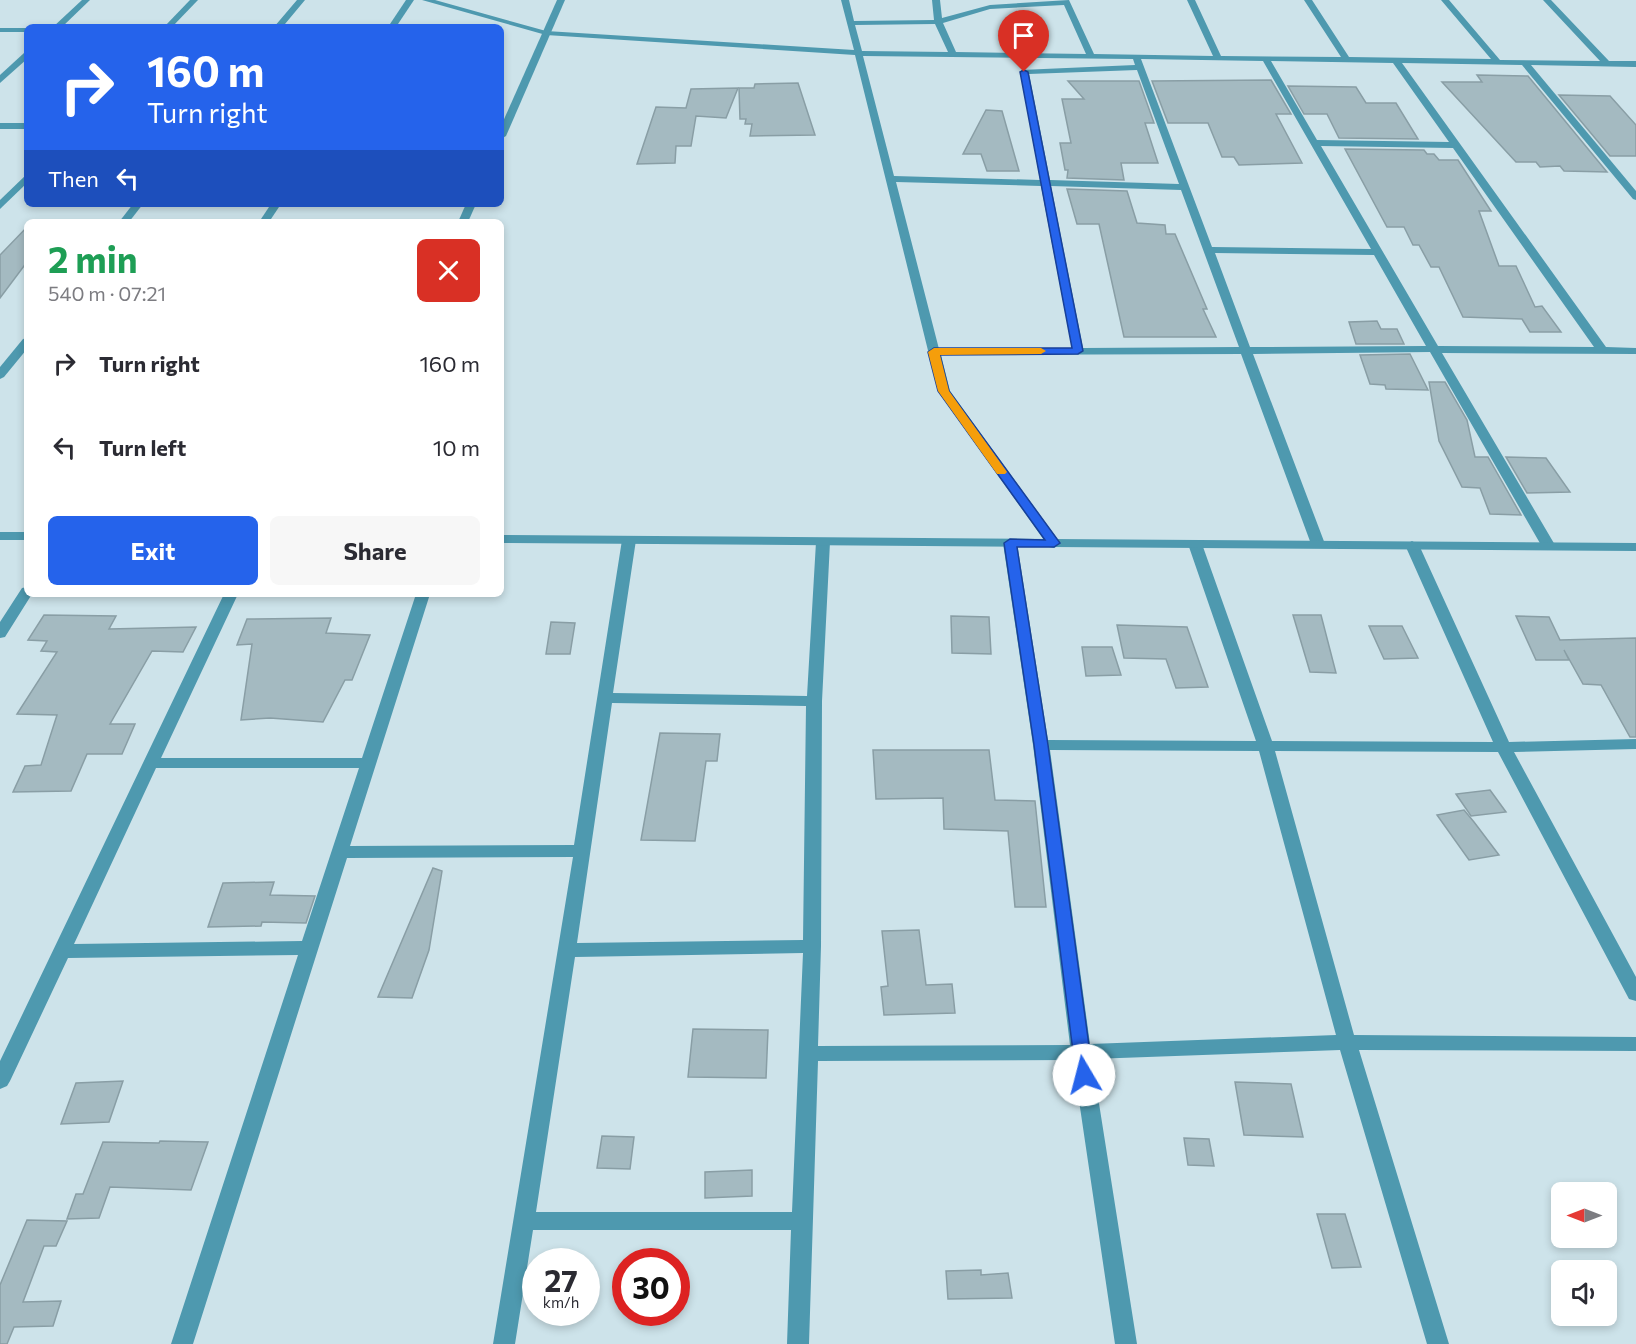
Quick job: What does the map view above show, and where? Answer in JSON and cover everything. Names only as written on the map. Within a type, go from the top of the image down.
[{"type":"street","points":[[60,24],[86,0]]},
{"type":"street","points":[[171,24],[194,0]]},
{"type":"street","points":[[281,24],[301,0]]},
{"type":"street","points":[[394,24],[410,0]]},
{"type":"street","points":[[426,0],[546,33],[858,53],[1091,56],[1138,62]]},
{"type":"street","points":[[504,129],[561,0]]},
{"type":"street","points":[[844,0],[944,391],[1054,543]]},
{"type":"street","points":[[936,0],[938,22],[953,54]]},
{"type":"street","points":[[1191,0],[1218,58]]},
{"type":"street","points":[[1308,0],[1346,59]]},
{"type":"street","points":[[1445,0],[1498,62]]},
{"type":"street","points":[[1546,0],[1606,63]]},
{"type":"street","points":[[850,23],[938,22],[990,6],[1066,2],[1091,56]]},
{"type":"street","points":[[0,30],[24,30]]},
{"type":"street","points":[[0,80],[24,58]]},
{"type":"street","points":[[1078,351],[1024,72],[1218,58],[1636,64]]},
{"type":"street","points":[[1266,58],[1548,544]]},
{"type":"street","points":[[1395,60],[1603,351]]},
{"type":"street","points":[[1138,62],[1318,544]]},
{"type":"street","points":[[1524,62],[1636,197]]},
{"type":"street","points":[[0,126],[24,126]]},
{"type":"street","points":[[1315,143],[1456,145]]},
{"type":"street","points":[[890,179],[1185,187]]},
{"type":"street","points":[[0,206],[24,180]]},
{"type":"street","points":[[126,219],[136,207]]},
{"type":"street","points":[[1209,250],[1378,252]]},
{"type":"street","points":[[0,375],[24,345]]},
{"type":"street","points":[[934,352],[1436,349],[1636,351]]},
{"type":"street","points":[[0,536],[24,536]]},
{"type":"street","points":[[504,540],[1412,546],[1548,544],[1636,547]]},
{"type":"street","points":[[504,1344],[629,540]]},
{"type":"street","points":[[798,1344],[812,946],[814,701],[823,542]]},
{"type":"street","points":[[1010,543],[1041,745],[1081,1052],[1126,1344]]},
{"type":"street","points":[[1195,544],[1266,746],[1347,1042],[1437,1344]]},
{"type":"street","points":[[1412,546],[1503,747],[1636,994]]},
{"type":"street","points":[[0,634],[24,596]]},
{"type":"street","points":[[0,1081],[230,597]]},
{"type":"street","points":[[182,1344],[422,597]]},
{"type":"street","points":[[606,698],[814,701]]},
{"type":"street","points":[[1041,745],[1503,747],[1636,744]]},
{"type":"street","points":[[149,763],[369,763]]},
{"type":"street","points":[[341,852],[582,851]]},
{"type":"street","points":[[567,950],[812,946]]},
{"type":"street","points":[[61,951],[311,948]]},
{"type":"street","points":[[808,1054],[1081,1052],[1347,1042],[1636,1044]]},
{"type":"street","points":[[523,1221],[803,1221]]},
{"type":"building","points":[[1477,75],[1528,76],[1607,172],[1564,171],[1560,166],[1540,167],[1536,162],[1516,162],[1442,82],[1482,82]]},
{"type":"building","points":[[1271,80],[1291,114],[1276,114],[1302,163],[1239,165],[1234,157],[1222,157],[1208,123],[1168,123],[1152,81]]},
{"type":"building","points":[[1068,81],[1139,81],[1154,123],[1145,123],[1158,163],[1121,163],[1124,180],[1067,178],[1068,170],[1065,170],[1060,143],[1071,143],[1062,99],[1084,99]]},
{"type":"building","points":[[798,83],[815,135],[750,136],[752,124],[745,124],[746,119],[740,119],[739,88],[754,88],[755,84]]},
{"type":"building","points":[[1288,86],[1356,87],[1366,103],[1396,103],[1418,139],[1339,138],[1327,114],[1304,114]]},
{"type":"building","points":[[738,88],[726,118],[696,116],[691,146],[676,146],[675,163],[637,164],[656,107],[686,108],[691,89]]},
{"type":"building","points":[[1559,95],[1610,96],[1636,125],[1636,156],[1610,156]]},
{"type":"building","points":[[986,110],[1002,111],[1019,171],[987,171],[981,154],[963,154]]},
{"type":"building","points":[[1345,149],[1424,150],[1427,154],[1434,154],[1439,160],[1458,160],[1491,211],[1479,211],[1499,266],[1516,266],[1535,307],[1542,306],[1561,332],[1530,332],[1522,319],[1463,317],[1439,267],[1431,267],[1419,245],[1413,245],[1404,227],[1387,227]]},
{"type":"building","points":[[1067,189],[1127,191],[1137,223],[1165,225],[1166,234],[1175,234],[1207,309],[1203,309],[1216,337],[1124,337],[1099,224],[1077,224]]},
{"type":"building","points":[[24,230],[24,266],[0,298],[0,255]]},
{"type":"building","points":[[1377,321],[1381,329],[1397,329],[1404,344],[1356,344],[1349,322]]},
{"type":"building","points":[[1410,354],[1428,390],[1386,389],[1385,385],[1370,384],[1360,355]]},
{"type":"building","points":[[1429,382],[1445,382],[1467,420],[1475,457],[1488,457],[1521,515],[1490,514],[1480,488],[1462,487],[1439,441]]},
{"type":"building","points":[[1506,457],[1546,458],[1570,492],[1527,493]]},
{"type":"building","points":[[44,615],[116,616],[109,629],[196,627],[183,652],[152,651],[110,724],[135,724],[122,754],[87,754],[71,791],[13,792],[25,766],[41,765],[57,715],[17,714],[57,652],[41,651],[47,641],[28,640]]},
{"type":"building","points":[[1293,615],[1321,615],[1336,673],[1310,672]]},
{"type":"building","points":[[951,616],[989,617],[991,654],[952,653]]},
{"type":"building","points":[[1516,616],[1549,617],[1560,640],[1636,638],[1636,737],[1630,737],[1601,685],[1583,684],[1564,650],[1569,660],[1536,660]]},
{"type":"building","points":[[331,618],[326,633],[370,635],[352,680],[345,680],[323,722],[270,718],[241,720],[252,644],[237,645],[247,619]]},
{"type":"building","points":[[551,622],[575,623],[570,654],[546,654]]},
{"type":"building","points":[[1117,625],[1187,627],[1208,687],[1176,688],[1166,659],[1124,658]]},
{"type":"building","points":[[1369,626],[1402,626],[1418,658],[1384,659]]},
{"type":"building","points":[[1082,647],[1112,647],[1121,675],[1086,676]]},
{"type":"building","points":[[660,733],[720,734],[717,761],[706,761],[695,841],[641,840]]},
{"type":"building","points":[[873,750],[989,750],[995,800],[1035,801],[1046,907],[1015,907],[1008,831],[944,829],[943,798],[876,799]]},
{"type":"building","points":[[1490,790],[1506,812],[1471,816],[1456,794]]},
{"type":"building","points":[[1464,810],[1499,855],[1469,860],[1437,815]]},
{"type":"building","points":[[433,868],[442,871],[429,950],[412,998],[378,997]]},
{"type":"building","points":[[274,882],[270,895],[315,896],[306,923],[262,922],[261,926],[208,927],[223,883]]},
{"type":"building","points":[[919,930],[926,985],[952,984],[955,1013],[884,1015],[881,987],[888,986],[882,931]]},
{"type":"building","points":[[693,1029],[768,1030],[766,1078],[688,1077]]},
{"type":"building","points":[[123,1081],[109,1122],[61,1124],[76,1083]]},
{"type":"building","points":[[1235,1082],[1291,1084],[1303,1137],[1244,1135]]},
{"type":"building","points":[[602,1136],[634,1137],[630,1169],[597,1168]]},
{"type":"building","points":[[1184,1138],[1209,1139],[1214,1166],[1188,1165]]},
{"type":"building","points":[[160,1141],[208,1142],[191,1190],[110,1187],[99,1218],[67,1219],[76,1194],[83,1194],[103,1142],[159,1143]]},
{"type":"building","points":[[752,1170],[752,1196],[705,1198],[705,1172]]},
{"type":"building","points":[[1317,1214],[1345,1214],[1361,1267],[1332,1268]]},
{"type":"building","points":[[27,1220],[67,1221],[56,1246],[44,1246],[23,1302],[61,1301],[53,1326],[14,1327],[7,1344],[0,1344],[0,1285]]},
{"type":"building","points":[[981,1270],[981,1275],[1008,1273],[1012,1298],[948,1299],[946,1271]]},
{"type":"slow traffic","points":[[1001,472],[944,391],[934,352],[1041,351]]},
{"type":"route","points":[[1024,72],[1078,351],[934,352],[944,391],[1054,543],[1010,543],[1041,745],[1084,1075]]}]
